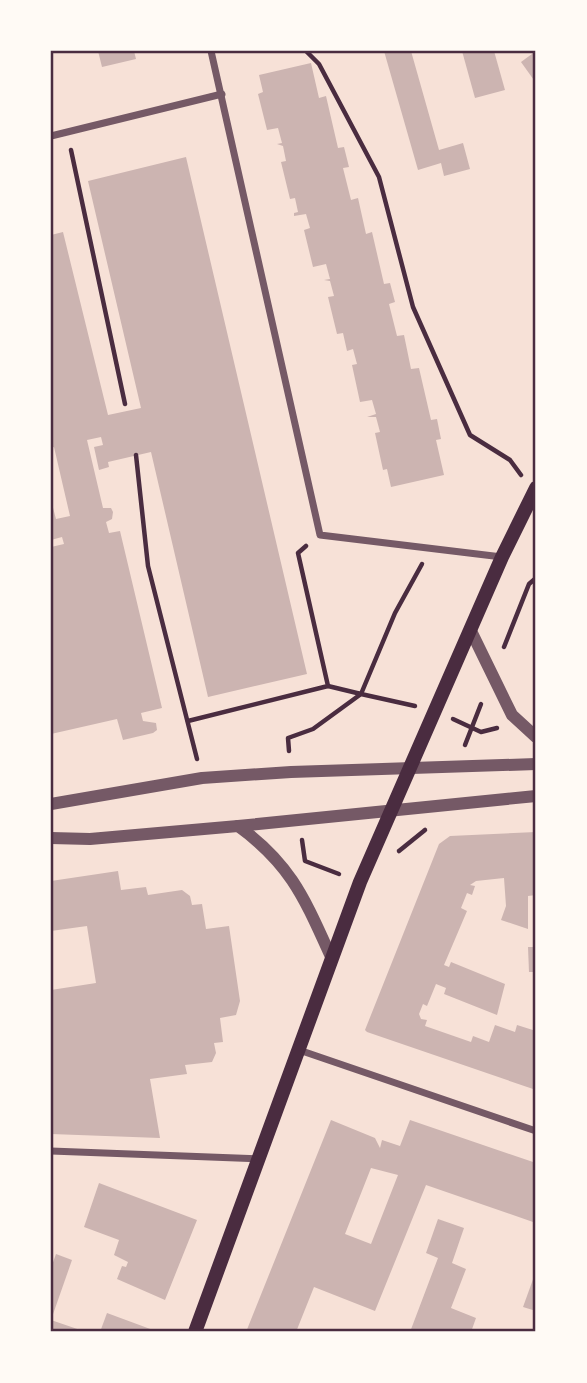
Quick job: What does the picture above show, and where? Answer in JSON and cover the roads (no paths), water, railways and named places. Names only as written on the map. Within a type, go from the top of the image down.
[{"type":"main road","points":[[195,1332],[332,959],[390,812],[502,556],[535,490]]},
{"type":"street","points":[[211,51],[320,534],[502,556]]},
{"type":"street","points":[[51,136],[222,94]]},
{"type":"street","points":[[470,629],[512,715],[536,737]]},
{"type":"street","points":[[51,804],[201,778],[410,767],[536,764]]},
{"type":"street","points":[[51,838],[90,839],[536,796]]},
{"type":"street","points":[[238,826],[267,847],[289,872],[332,959]]},
{"type":"street","points":[[299,1050],[536,1130]]},
{"type":"street","points":[[51,1151],[260,1159]]}]
